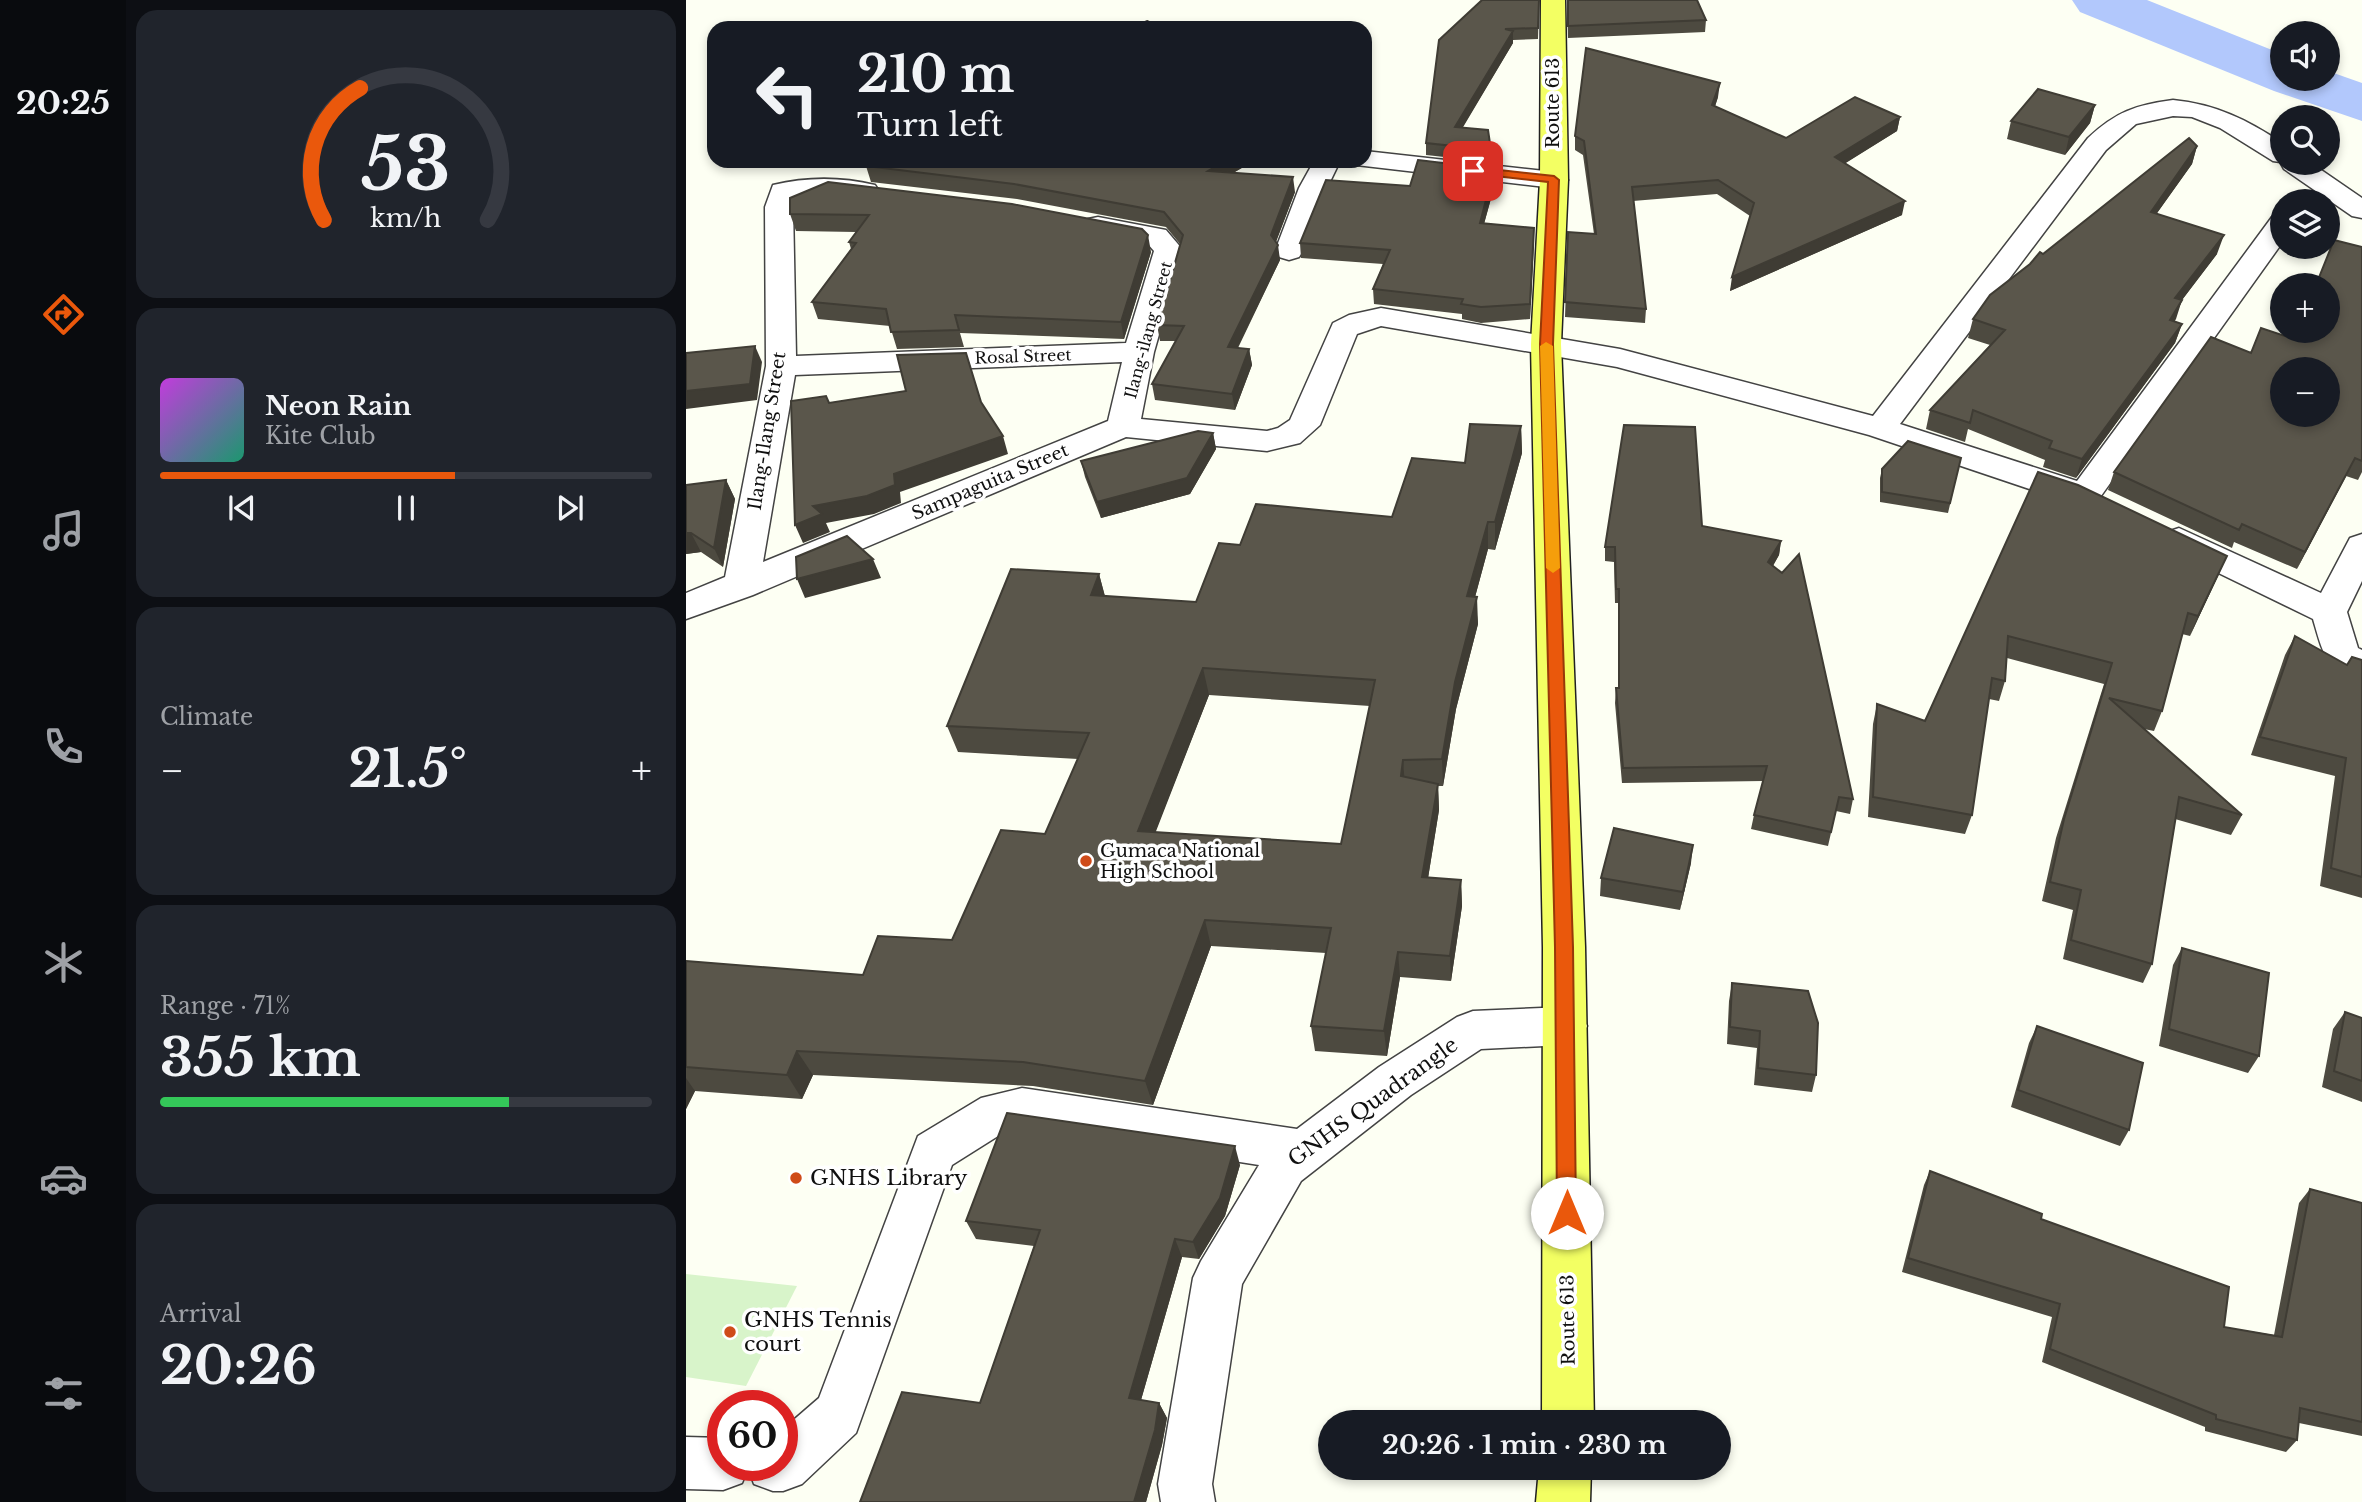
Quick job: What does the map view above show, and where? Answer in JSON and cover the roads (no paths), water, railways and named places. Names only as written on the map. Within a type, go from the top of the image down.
[{"type":"main road","name":"Route 613","points":[[1553,0],[1554,180],[1546,344],[1565,1026],[1567,1410]]},
{"type":"main road","points":[[1563,1502],[1564,1480]]},
{"type":"street","points":[[1880,428],[2096,144],[2129,117],[2162,108],[2205,110],[2238,125],[2270,147]]},
{"type":"street","points":[[1372,160],[1554,180]]},
{"type":"street","points":[[1289,251],[1323,168]]},
{"type":"street","points":[[2305,175],[2318,189]]},
{"type":"street","name":"Ilang-Ilang Street","points":[[741,586],[781,366],[779,207],[783,191],[829,187],[896,195]]},
{"type":"street","points":[[2340,202],[2362,210]]},
{"type":"street","name":"Ilang-ilang Street","points":[[1067,219],[1156,236],[1169,250],[1139,352],[1123,427]]},
{"type":"street","points":[[1546,344],[1620,358],[1880,428],[2096,501],[2270,241]]},
{"type":"street","name":"Sampaguita Street","points":[[686,607],[1123,427],[1267,441],[1289,436],[1304,425],[1345,329],[1360,321],[1381,317],[1546,344]]},
{"type":"street","name":"Rosal Street","points":[[781,366],[1139,352]]},
{"type":"street","points":[[2158,530],[2329,612]]},
{"type":"street","points":[[2362,546],[2329,612],[2342,655],[2362,668]]},
{"type":"street","name":"GNHS Quadrangle","points":[[1188,1502],[1185,1484],[1218,1278],[1284,1166],[1395,1081],[1473,1030],[1565,1026]]},
{"type":"street","points":[[798,1451],[838,1415],[934,1151],[986,1118],[997,1112],[1022,1108],[1304,1151]]},
{"type":"street","points":[[686,1463],[707,1464]]},
{"type":"waterway","points":[[2099,0],[2270,69]]},
{"type":"waterway","points":[[2328,91],[2362,103]]},
{"type":"place","name":"Gumaca National High School","points":[[1086,861]]},
{"type":"place","name":"GNHS Library","points":[[796,1178]]},
{"type":"place","name":"GNHS Tennis court","points":[[730,1332]]}]
